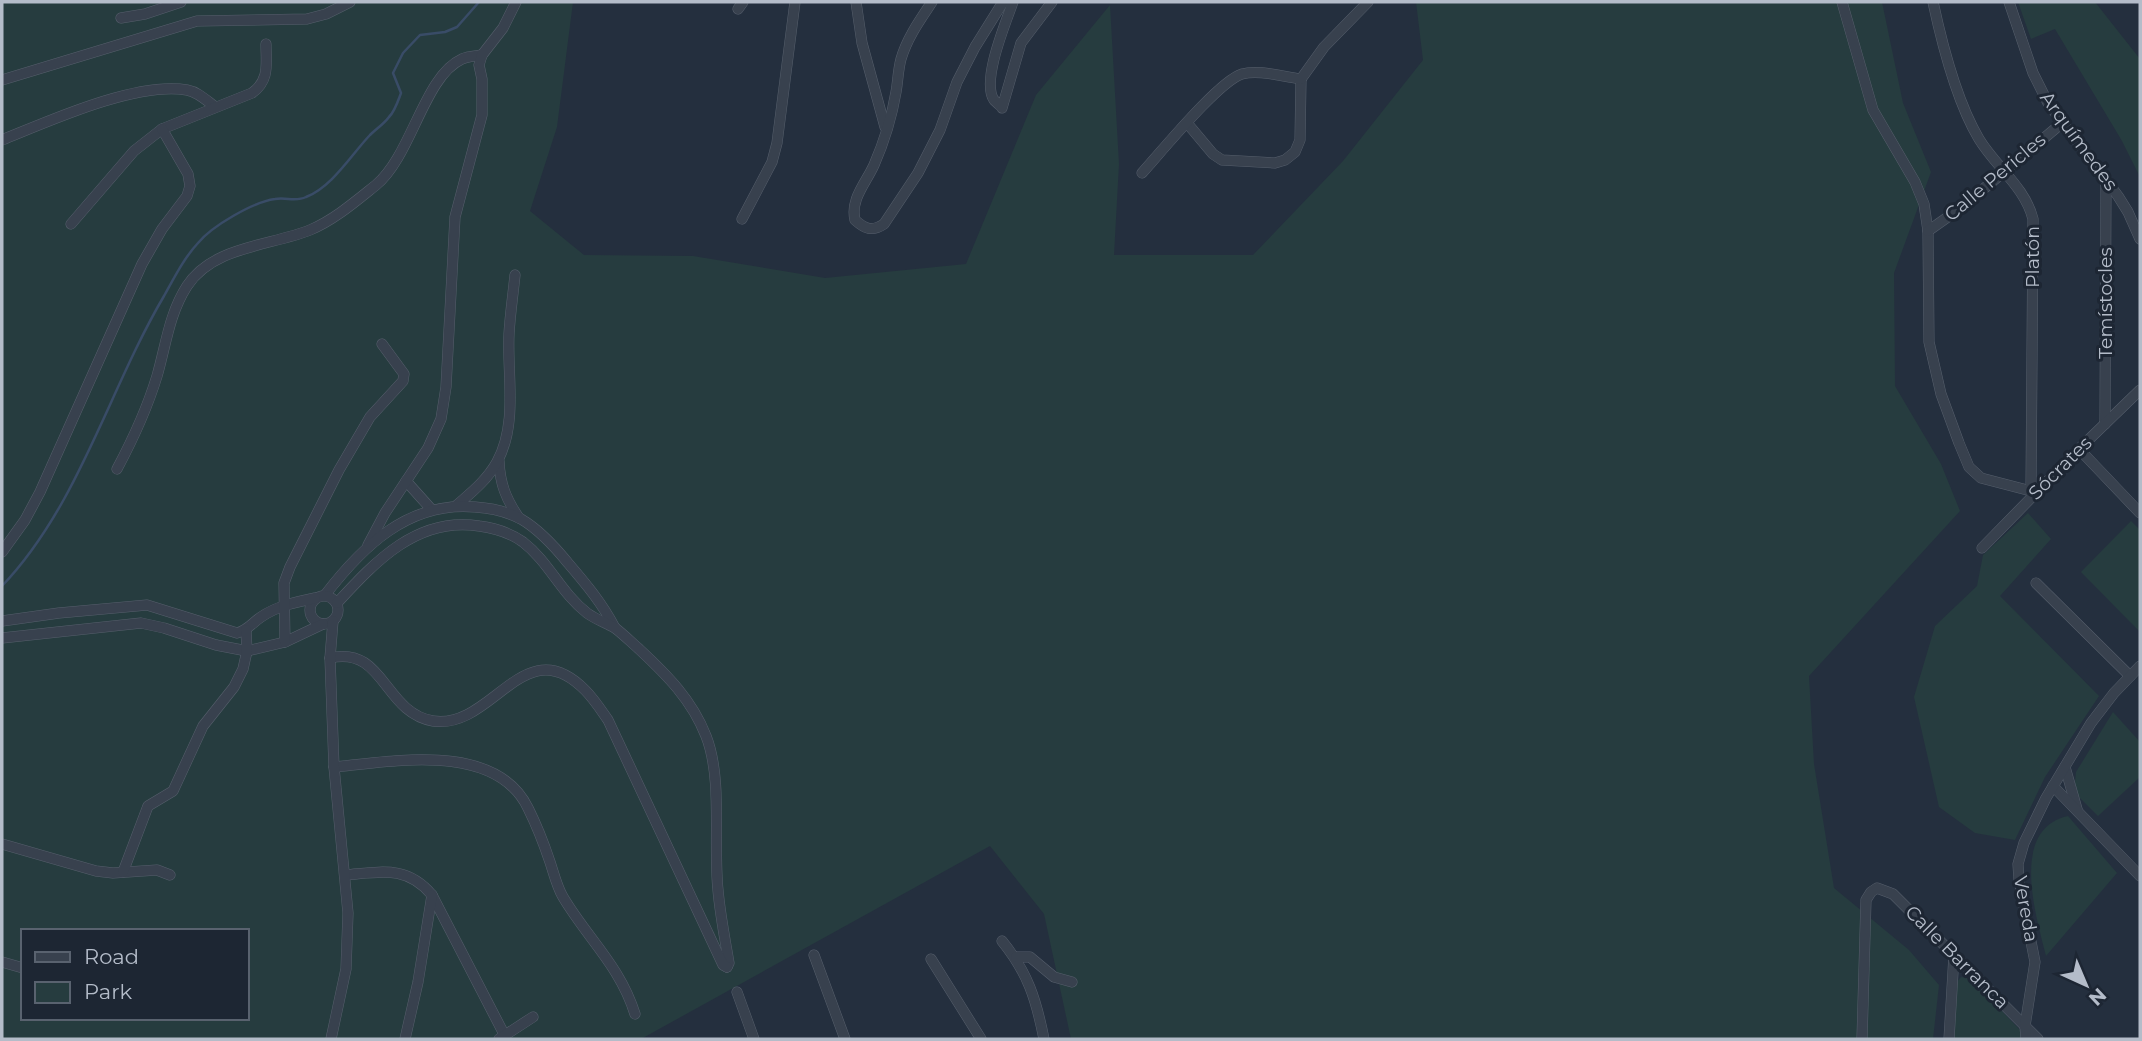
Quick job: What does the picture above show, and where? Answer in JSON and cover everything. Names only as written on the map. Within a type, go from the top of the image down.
[{"type":"street","points":[[121,18],[145,14],[181,2]]},
{"type":"street","points":[[2,80],[197,21],[307,19],[326,14],[350,2]]},
{"type":"street","points":[[368,545],[385,513],[428,448],[441,419],[446,387],[455,217],[482,115],[482,79],[479,65],[482,55],[503,28],[516,2]]},
{"type":"street","points":[[742,219],[772,162],[777,144],[795,2]]},
{"type":"street","points":[[856,2],[862,43],[886,130]]},
{"type":"street","points":[[932,2],[912,32],[901,59],[896,94],[886,130],[875,163],[855,200],[855,220],[869,230],[884,224],[918,173],[940,130],[957,82],[1003,2]]},
{"type":"street","points":[[1013,2],[991,72],[992,95],[1002,108],[1021,43],[1052,2]]},
{"type":"street","points":[[1187,123],[1213,154],[1222,160],[1275,163],[1285,160],[1295,152],[1300,140],[1301,79],[1324,47],[1368,2]]},
{"type":"street","points":[[1842,2],[1873,110],[1920,192],[1927,218],[1929,342],[1941,394],[1964,457],[1969,467],[1981,478],[2033,492]]},
{"type":"street","name":"Platón","points":[[1933,2],[1945,50],[1970,122],[1988,153],[2026,201],[2033,219],[2033,492]]},
{"type":"street","name":"Arquímedes","points":[[2009,2],[2033,73],[2048,103],[2128,212],[2140,239]]},
{"type":"street","points":[[71,224],[134,151],[162,129],[252,93],[261,86],[266,75],[266,44]]},
{"type":"street","points":[[117,469],[144,415],[158,373],[172,315],[187,285],[201,270],[220,258],[313,229],[369,190],[379,182],[404,150],[441,78],[463,58],[482,55]]},
{"type":"street","points":[[1142,173],[1230,79],[1256,73],[1301,79]]},
{"type":"street","points":[[2,140],[110,99],[148,90],[187,90],[199,94],[214,106]]},
{"type":"street","name":"Calle Pericles","points":[[1928,231],[1962,207],[2062,123]]},
{"type":"street","points":[[2,552],[25,520],[40,492],[142,264],[162,229],[187,196],[190,186],[187,174],[162,129]]},
{"type":"street","name":"Temístocles","points":[[2105,424],[2106,181]]},
{"type":"street","points":[[457,505],[476,489],[498,460],[507,432],[510,397],[509,334],[515,275]]},
{"type":"street","points":[[285,642],[284,583],[290,567],[339,470],[370,417],[403,381],[404,374],[382,344]]},
{"type":"street","name":"Sócrates","points":[[1982,548],[2033,492],[2140,390]]},
{"type":"street","points":[[2079,449],[2140,513]]},
{"type":"street","points":[[498,460],[500,482],[508,502],[520,518],[556,548],[602,602],[615,629]]},
{"type":"street","points":[[407,481],[432,510]]},
{"type":"street","points":[[328,623],[314,620],[309,612],[368,545],[399,523],[432,510],[457,505],[487,508],[520,518]]},
{"type":"street","points":[[330,658],[355,656],[366,662],[396,699],[416,715],[448,722],[464,717],[518,677],[533,671],[547,669],[572,679],[586,691],[608,720],[723,965],[727,967],[729,963],[718,889],[714,779],[708,739],[693,707],[666,674],[615,629],[587,614],[567,593],[542,559],[521,541],[500,529],[466,524],[439,526],[414,534],[385,554],[337,603]]},
{"type":"street","points":[[542,559],[556,548]]},
{"type":"street","points":[[567,593],[583,580]]},
{"type":"street","points":[[2036,583],[2130,676]]},
{"type":"street","points":[[2,621],[146,605],[170,610],[237,633],[283,606],[320,597],[330,596],[337,603],[338,613],[328,623],[285,642],[247,651],[216,645],[141,623],[2,638]]},
{"type":"street","points":[[164,628],[170,620],[170,610]]},
{"type":"street","points":[[59,613],[63,630]]},
{"type":"street","points":[[328,623],[334,767],[348,913],[346,969],[331,1039]]},
{"type":"street","points":[[123,872],[148,806],[167,796],[178,784],[203,726],[234,687],[243,669],[247,651],[246,630]]},
{"type":"street","name":"Vereda","points":[[2026,1039],[2025,1026],[2035,962],[2018,864],[2024,843],[2053,786],[2101,708],[2140,666]]},
{"type":"street","points":[[334,767],[395,761],[464,762],[490,770],[509,783],[526,804],[561,893],[581,927],[614,966],[628,991],[635,1014]]},
{"type":"street","points":[[2065,767],[2077,809]]},
{"type":"street","points":[[2053,786],[2140,876]]},
{"type":"street","points":[[2,844],[96,871],[113,873],[157,870],[170,875]]},
{"type":"street","points":[[346,875],[383,872],[406,874],[421,882],[432,894],[502,1038],[533,1017]]},
{"type":"street","name":"Calle Barranca","points":[[1862,1039],[1866,900],[1877,888],[1893,894],[2038,1039]]},
{"type":"street","points":[[405,1039],[418,982],[432,894]]},
{"type":"street","points":[[1002,941],[1016,957],[1034,993],[1044,1039]]},
{"type":"street","points":[[814,955],[845,1039]]},
{"type":"street","points":[[1949,1039],[1954,955]]},
{"type":"street","points":[[1016,957],[1030,957],[1054,977],[1072,982]]},
{"type":"street","points":[[931,959],[981,1039]]},
{"type":"street","points":[[2,962],[21,967]]},
{"type":"street","points":[[737,992],[754,1039]]},
{"type":"green space","points":[[2,2],[573,2],[557,127],[530,211],[584,255],[693,256],[825,278],[966,264],[1036,95],[1110,5],[1119,164],[1114,255],[1253,255],[1343,161],[1423,60],[1416,2],[1882,2],[1903,103],[1931,172],[1894,273],[1895,386],[1941,464],[1960,511],[1809,676],[1814,764],[1834,888],[1909,950],[1939,985],[1933,1039],[1071,1039],[1044,914],[990,846],[641,1039],[2,1039]]},
{"type":"green space","points":[[2018,2],[2095,2],[2140,59],[2140,177],[2122,141],[2055,29],[2031,39]]},
{"type":"green space","points":[[2028,513],[2051,539],[2000,596],[2099,696],[2045,777],[2015,840],[1975,833],[1939,807],[1914,697],[1935,626],[1977,586],[1983,555]]},
{"type":"green space","points":[[2131,521],[2140,530],[2140,632],[2081,572]]},
{"type":"green space","points":[[2113,712],[2140,742],[2140,777],[2098,816],[2074,792],[2076,772]]},
{"type":"green space","points":[[2068,816],[2117,873],[2046,956],[2033,898],[2032,855],[2038,838],[2050,824]]},
{"type":"green space","points":[[1961,977],[1970,978],[2022,1032],[2023,1039],[1953,1039],[1954,985]]},
{"type":"waterway","points":[[2,586],[29,554],[52,520],[91,446],[144,332],[175,275],[193,249],[213,229],[245,210],[275,199],[302,198],[324,186],[393,112],[401,93],[393,73],[403,53],[420,35],[445,32],[457,27],[479,2]]}]
